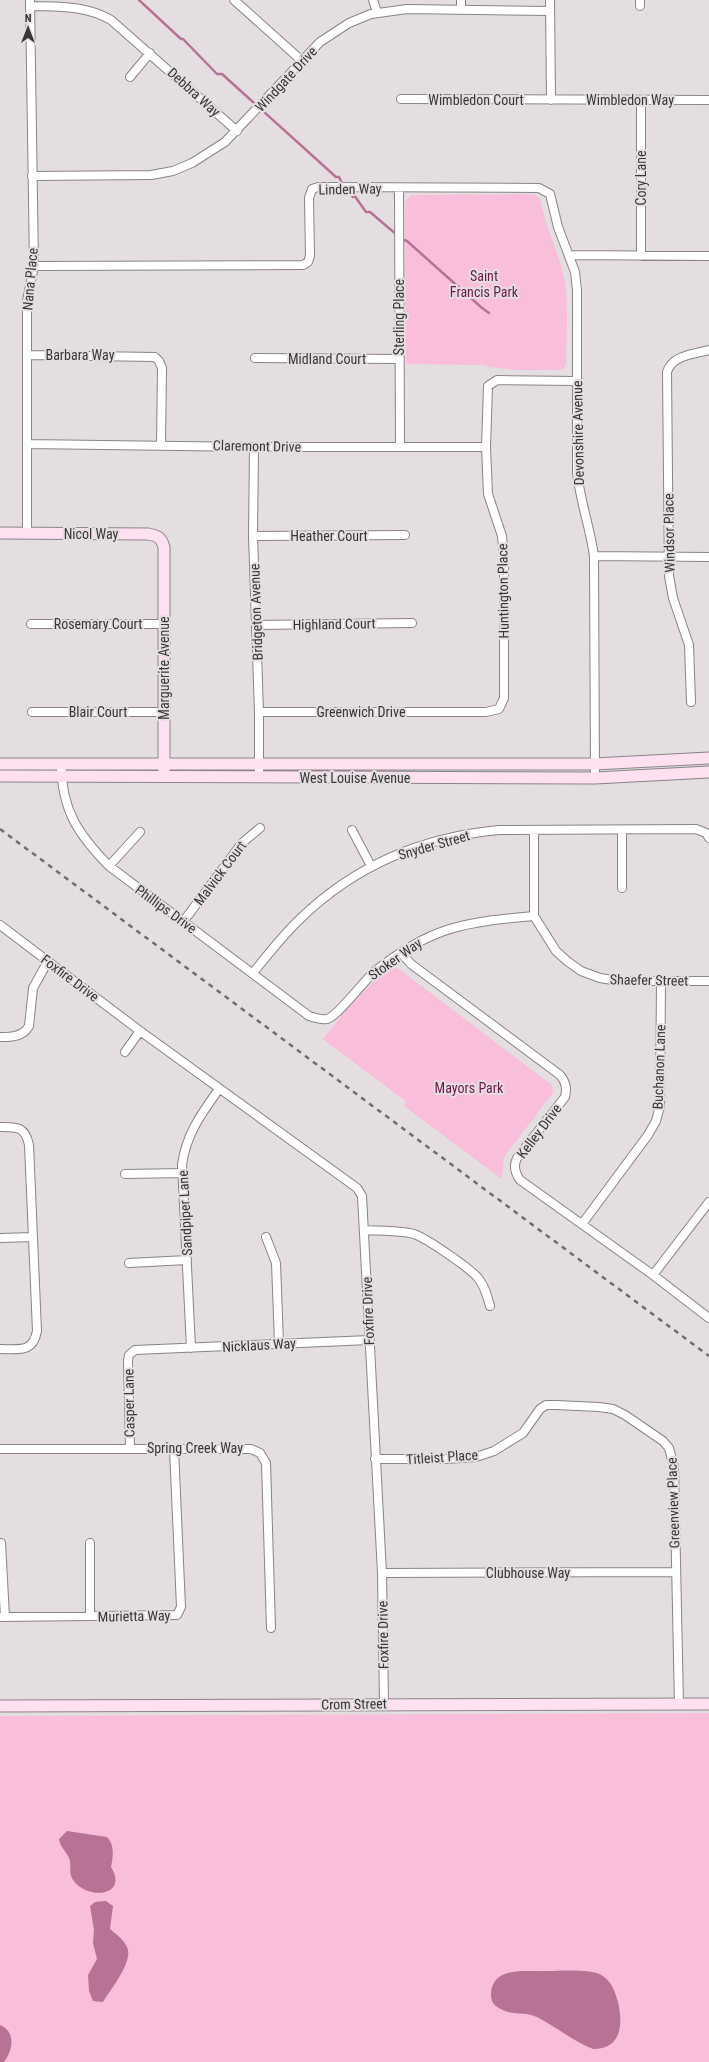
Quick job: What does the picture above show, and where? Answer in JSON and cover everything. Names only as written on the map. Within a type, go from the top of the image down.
[{"type":"main road","name":"Nicol Way","points":[[0,533],[157,536],[162,539],[164,558]]},
{"type":"main road","name":"Marguerite Avenue","points":[[164,558],[164,777]]},
{"type":"main road","name":"West Louise Avenue","points":[[0,764],[594,764],[709,758]]},
{"type":"main road","name":"West Louise Avenue","points":[[0,776],[595,778],[709,772]]},
{"type":"main road","name":"Crom Street","points":[[0,1706],[709,1704]]},
{"type":"street","points":[[373,0],[376,12]]},
{"type":"street","points":[[461,0],[461,9]]},
{"type":"street","points":[[550,0],[551,100]]},
{"type":"street","points":[[236,1],[301,60]]},
{"type":"street","name":"Debbra Way","points":[[30,3],[77,7],[90,10],[111,20],[237,131]]},
{"type":"street","name":"Nana Place","points":[[27,533],[27,301],[34,266],[30,3]]},
{"type":"street","name":"Windgate Drive","points":[[32,176],[151,175],[173,171],[192,164],[214,151],[237,131],[301,60],[328,36],[349,23],[376,12],[407,9],[550,11]]},
{"type":"street","points":[[130,77],[150,53]]},
{"type":"street","name":"Wimbledon Court","points":[[401,99],[551,100]]},
{"type":"street","name":"Wimbledon Way","points":[[551,100],[709,100]]},
{"type":"street","name":"Cory Lane","points":[[641,100],[641,256]]},
{"type":"street","name":"Linden Way","points":[[34,266],[303,265],[308,262],[310,256],[309,198],[312,190],[318,187],[544,189],[552,197],[558,227],[570,255]]},
{"type":"street","name":"Sterling Place","points":[[399,188],[400,447]]},
{"type":"street","points":[[570,255],[709,256]]},
{"type":"street","name":"Devonshire Avenue","points":[[570,255],[575,272],[577,290],[577,472],[579,488],[592,538],[594,556],[595,778]]},
{"type":"street","name":"Windsor Place","points":[[691,702],[689,645],[673,598],[668,556],[667,372],[672,361],[680,357],[709,350]]},
{"type":"street","name":"Barbara Way","points":[[28,355],[155,357],[161,365],[161,444]]},
{"type":"street","name":"Midland Court","points":[[255,358],[399,359]]},
{"type":"street","name":"Huntington Place","points":[[463,712],[496,711],[501,706],[504,698],[504,556],[502,536],[488,494],[486,447],[488,390],[492,381],[496,380],[577,381]]},
{"type":"street","name":"Claremont Drive","points":[[27,444],[161,444],[254,447],[486,447]]},
{"type":"street","name":"Bridgeton Avenue","points":[[254,447],[253,536],[259,712],[259,778]]},
{"type":"street","name":"Heather Court","points":[[253,536],[405,535]]},
{"type":"street","points":[[594,556],[709,557]]},
{"type":"street","name":"Rosemary Court","points":[[31,624],[164,624]]},
{"type":"street","name":"Highland Court","points":[[256,625],[412,624]]},
{"type":"street","name":"Blair Court","points":[[32,712],[164,712]]},
{"type":"street","name":"Greenwich Drive","points":[[259,712],[463,712]]},
{"type":"street","name":"Phillips Drive","points":[[61,764],[64,796],[75,824],[86,842],[109,866],[310,1016],[319,1019]]},
{"type":"street","name":"Malvick Court","points":[[183,922],[242,842],[260,828]]},
{"type":"street","name":"Snyder Street","points":[[253,973],[301,918],[331,892],[371,866],[410,849],[445,838],[493,831],[534,830],[696,829],[708,835]]},
{"type":"street","points":[[352,830],[371,866]]},
{"type":"street","points":[[534,830],[534,916]]},
{"type":"street","points":[[622,830],[622,888]]},
{"type":"street","points":[[109,866],[140,832]]},
{"type":"street","name":"Stoker Way","points":[[319,1019],[328,1019],[338,1013],[354,992],[371,975],[401,953],[431,935],[464,924],[534,916]]},
{"type":"street","name":"Shaefer Street","points":[[534,916],[556,950],[567,962],[581,971],[600,978],[619,981],[709,980]]},
{"type":"street","name":"Foxfire Drive","points":[[0,925],[140,1031],[356,1188],[364,1201],[369,1340],[382,1573],[384,1704]]},
{"type":"street","name":"Kelley Drive","points":[[401,953],[411,964],[560,1075],[564,1080],[567,1090],[565,1097],[516,1158],[514,1166],[516,1174],[520,1180],[653,1275],[709,1318]]},
{"type":"street","points":[[0,1037],[17,1035],[26,1031],[29,1026],[33,988],[48,962]]},
{"type":"street","name":"Buchanon Lane","points":[[582,1224],[648,1135],[656,1121],[660,1106],[661,981]]},
{"type":"street","points":[[125,1052],[140,1031]]},
{"type":"street","name":"Sandpiper Lane","points":[[190,1348],[183,1173],[184,1149],[198,1119],[219,1089]]},
{"type":"street","points":[[0,1127],[14,1127],[20,1129],[26,1134],[38,1331],[35,1340],[30,1346],[24,1349],[0,1349]]},
{"type":"street","points":[[125,1174],[183,1173]]},
{"type":"street","points":[[653,1275],[709,1202]]},
{"type":"street","points":[[365,1230],[401,1232],[416,1235],[429,1241],[477,1277],[484,1287],[490,1306]]},
{"type":"street","points":[[0,1238],[32,1237]]},
{"type":"street","points":[[266,1237],[276,1263],[279,1343]]},
{"type":"street","points":[[129,1263],[187,1260]]},
{"type":"street","name":"Nicklaus Way","points":[[149,1349],[369,1340]]},
{"type":"street","name":"Casper Lane","points":[[130,1448],[129,1355],[135,1350],[149,1349]]},
{"type":"street","name":"Greenview Place","points":[[525,1430],[540,1409],[546,1405],[599,1407],[613,1409],[626,1415],[663,1441],[669,1448],[674,1467],[675,1572],[679,1704]]},
{"type":"street","name":"Titleist Place","points":[[375,1459],[447,1459],[476,1457],[494,1451],[514,1440],[525,1430]]},
{"type":"street","name":"Spring Creek Way","points":[[0,1449],[251,1449],[260,1453],[266,1462],[270,1628]]},
{"type":"street","name":"Murietta Way","points":[[2,1617],[178,1615],[181,1607],[174,1449]]},
{"type":"street","points":[[1,1543],[2,1617]]},
{"type":"street","points":[[90,1543],[90,1616]]},
{"type":"street","name":"Clubhouse Way","points":[[382,1573],[675,1572]]},
{"type":"green space","name":"Saint Francis Park","points":[[534,194],[540,199],[562,269],[564,280],[567,316],[566,364],[564,368],[560,370],[516,370],[488,367],[485,365],[406,364],[405,202],[411,195]]},
{"type":"green space","name":"Mayors Park","points":[[394,968],[399,969],[552,1085],[552,1094],[504,1157],[502,1179],[404,1106],[407,1102],[323,1039],[367,988],[386,972]]},
{"type":"green space","points":[[709,1713],[709,2062],[0,2062],[0,1716]]},
{"type":"shaded area","points":[[67,1831],[107,1837],[110,1840],[113,1851],[111,1867],[115,1877],[115,1884],[111,1889],[96,1893],[80,1887],[73,1880],[69,1858],[59,1839]]},
{"type":"shaded area","points":[[106,1901],[113,1906],[110,1929],[124,1942],[128,1953],[127,1960],[116,1983],[103,2002],[93,2001],[89,1991],[88,1975],[97,1959],[93,1943],[94,1930],[90,1906],[95,1902]]},
{"type":"shaded area","points":[[576,1970],[598,1973],[603,1976],[609,1981],[617,1998],[620,2010],[620,2027],[615,2040],[610,2045],[603,2048],[593,2049],[578,2042],[537,2017],[528,2014],[508,2012],[499,2008],[493,2003],[491,1993],[493,1984],[497,1978],[504,1974],[520,1971]]},
{"type":"shaded area","points":[[0,2025],[9,2032],[11,2036],[11,2047],[4,2062],[0,2062]]},
{"type":"waterway","points":[[139,0],[181,39],[183,39],[217,74],[222,74],[336,177],[339,177],[343,185]]},
{"type":"waterway","points":[[346,189],[353,197],[354,195],[366,212],[370,212],[397,235]]},
{"type":"waterway","points":[[401,239],[407,241],[489,313]]},
{"type":"railway","points":[[0,829],[709,1356]]}]
